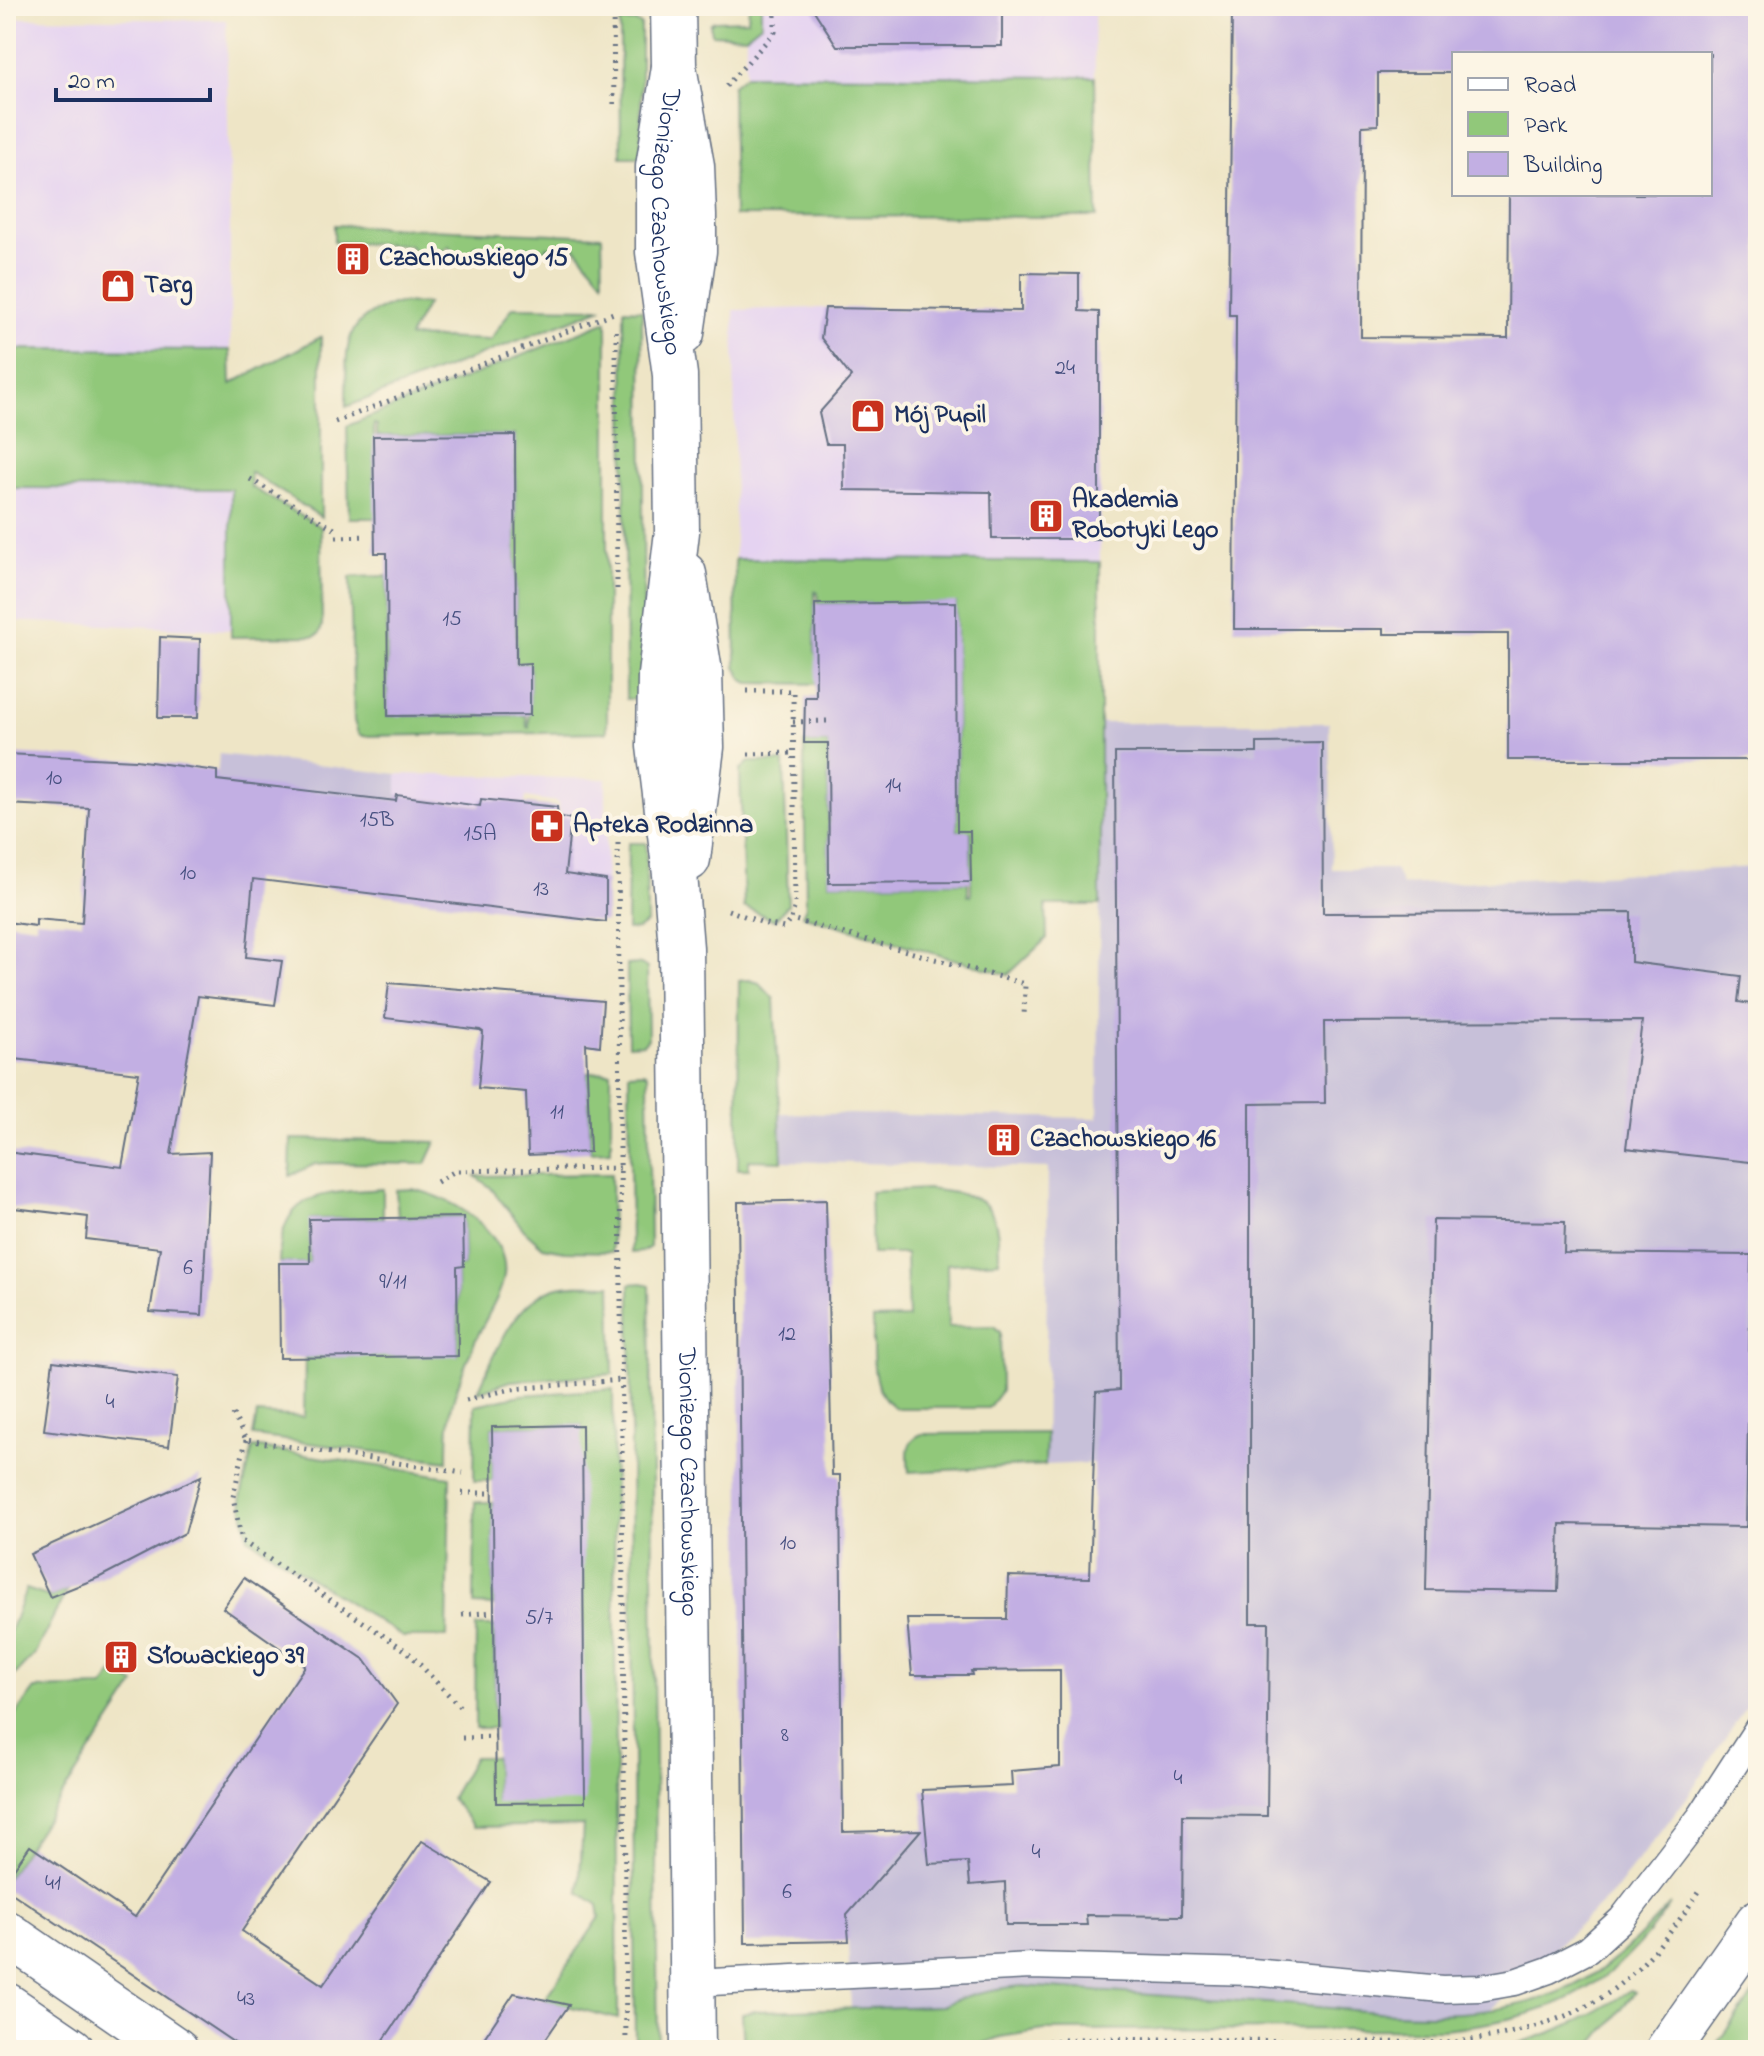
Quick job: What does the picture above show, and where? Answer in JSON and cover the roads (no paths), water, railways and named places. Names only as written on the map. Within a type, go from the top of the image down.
[{"type":"street","name":"Dionizego Czachowskiego","points":[[673,6],[674,67],[692,166],[694,251],[675,375],[677,532],[696,641],[702,747],[680,916],[693,2050]]},
{"type":"street","points":[[1668,2050],[1758,1922]]},
{"type":"street","points":[[6,1933],[176,2050]]},
{"type":"street","points":[[1650,2050],[1704,1999]]},
{"type":"street","points":[[6,2005],[72,2050]]},
{"type":"lane","points":[[691,1983],[1031,1966],[1252,1972],[1442,1989],[1480,1988],[1515,1982],[1549,1970],[1588,1950],[1622,1919],[1701,1816],[1758,1728]]},
{"type":"place","name":"Czachowskiego 15","points":[[353,259]]},
{"type":"place","name":"Targ","points":[[118,286]]},
{"type":"place","name":"Mój Pupil","points":[[868,416]]},
{"type":"place","name":"Akademia Robotyki Lego","points":[[1046,516]]},
{"type":"place","name":"Apteka Rodzinna","points":[[547,826]]},
{"type":"place","name":"Czachowskiego 16","points":[[1004,1140]]},
{"type":"place","name":"Słowackiego 39","points":[[121,1657]]}]
